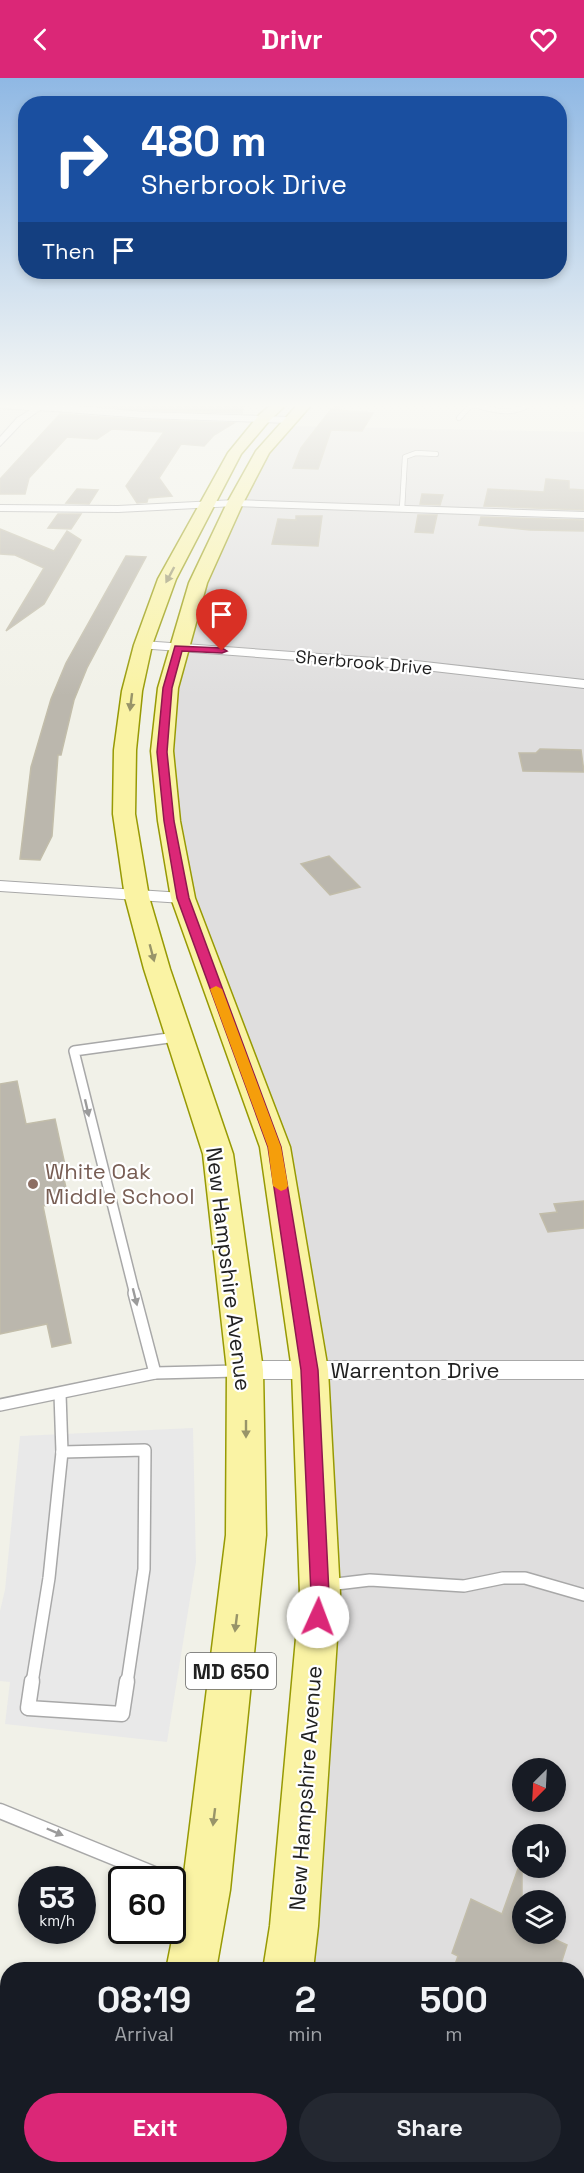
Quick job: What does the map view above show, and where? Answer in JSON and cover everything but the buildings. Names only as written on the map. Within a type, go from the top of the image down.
[{"type":"main road","name":"New Hampshire Avenue","points":[[185,1866],[246,1535],[245,1370],[218,1154],[178,1037],[137,897],[124,814],[125,750],[132,691],[153,613],[167,579],[209,501]]},
{"type":"main road","name":"New Hampshire Avenue","points":[[235,503],[198,583],[178,648],[168,688],[162,752],[169,821],[183,898],[274,1147],[310,1370],[319,1586],[294,1926],[289,1962]]},
{"type":"main road","name":"New Hampshire Avenue","points":[[186,1922],[190,1962]]},
{"type":"street","points":[[0,508],[98,510],[235,503],[584,515]]},
{"type":"street","name":"Sherbrook Drive","points":[[143,645],[444,668],[584,684]]},
{"type":"street","points":[[0,886],[137,897],[183,898]]},
{"type":"street","name":"Warrenton Drive","points":[[245,1370],[584,1370]]},
{"type":"lane","points":[[402,501],[402,509]]},
{"type":"lane","points":[[155,1373],[92,1130],[74,1051],[178,1037]]},
{"type":"lane","points":[[0,1406],[155,1373],[245,1370]]},
{"type":"lane","points":[[60,1394],[62,1452],[49,1578],[28,1708],[122,1714],[144,1569],[145,1450],[62,1452]]},
{"type":"lane","points":[[319,1586],[370,1580],[464,1586],[503,1578],[525,1578],[584,1595]]},
{"type":"lane","points":[[0,1811],[139,1866]]},
{"type":"shaded area","points":[[243,501],[584,501],[584,1962],[289,1962],[320,1594],[275,1147],[183,898],[162,751],[198,583]]},
{"type":"shaded area","points":[[193,1428],[196,1562],[167,1742],[5,1724],[10,1682],[0,1681],[0,1611],[5,1590],[20,1436]]},
{"type":"slow traffic","points":[[216,989],[274,1147],[281,1186]]},
{"type":"place","name":"White Oak Middle School","points":[[33,1184]]},
{"type":"route","points":[[222,651],[178,648],[168,688],[162,752],[169,821],[183,898],[274,1147],[310,1370],[320,1594],[318,1617]]}]
